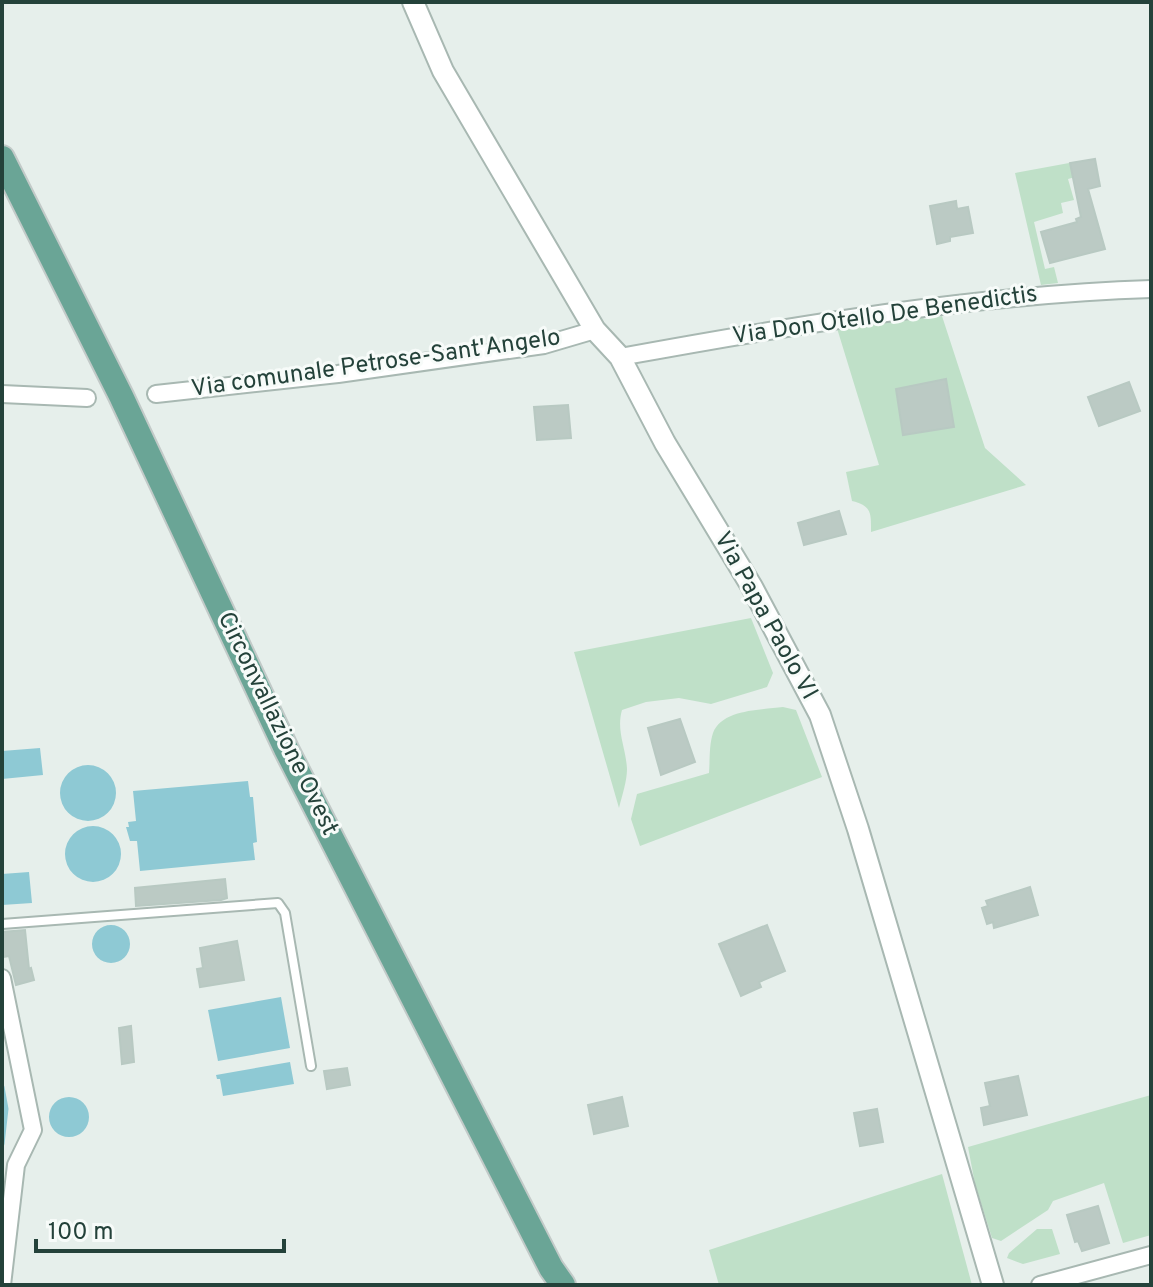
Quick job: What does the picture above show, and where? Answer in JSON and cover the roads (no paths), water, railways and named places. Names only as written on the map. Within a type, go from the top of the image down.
[{"type":"main road","name":"Circonvallazione Ovest","points":[[2,158],[121,396],[286,749],[551,1268],[563,1285]]},
{"type":"street","name":"Via Papa Paolo VI","points":[[413,2],[443,71],[595,330],[620,357],[665,443],[752,587],[820,715],[858,829],[993,1285]]},
{"type":"street","name":"Via Don Otello De Benedictis","points":[[620,357],[880,315],[1057,292],[1151,289]]},
{"type":"street","name":"Via comunale Petrose-Sant'Angelo","points":[[156,394],[338,374],[544,345],[595,330]]},
{"type":"street","points":[[2,394],[87,398]]},
{"type":"street","points":[[2,978],[33,1130],[16,1165],[2,1285]]},
{"type":"street","points":[[1040,1285],[1151,1255]]},
{"type":"lane","points":[[2,924],[278,903],[285,913],[311,1066]]},
{"type":"water","points":[[40,748],[43,775],[2,779],[2,751]]},
{"type":"water","points":[[88,765],[108,773],[116,793],[108,813],[88,821],[68,813],[60,793],[68,773]]},
{"type":"water","points":[[248,781],[250,797],[253,797],[257,842],[253,843],[255,860],[140,871],[137,841],[130,841],[126,827],[129,827],[128,822],[136,821],[133,791]]},
{"type":"water","points":[[93,826],[113,834],[121,854],[113,874],[93,882],[73,874],[65,854],[73,834]]},
{"type":"water","points":[[29,872],[32,903],[2,905],[2,874]]},
{"type":"water","points":[[111,925],[124,931],[130,944],[124,957],[111,963],[98,957],[92,944],[98,931]]},
{"type":"water","points":[[281,997],[290,1048],[218,1061],[208,1010]]},
{"type":"water","points":[[290,1062],[294,1084],[223,1096],[220,1079],[216,1075]]},
{"type":"water","points":[[69,1097],[83,1103],[89,1117],[83,1131],[69,1137],[55,1131],[49,1117],[55,1103]]},
{"type":"waterway","points":[[2,1087],[6,1109],[2,1144]]}]
